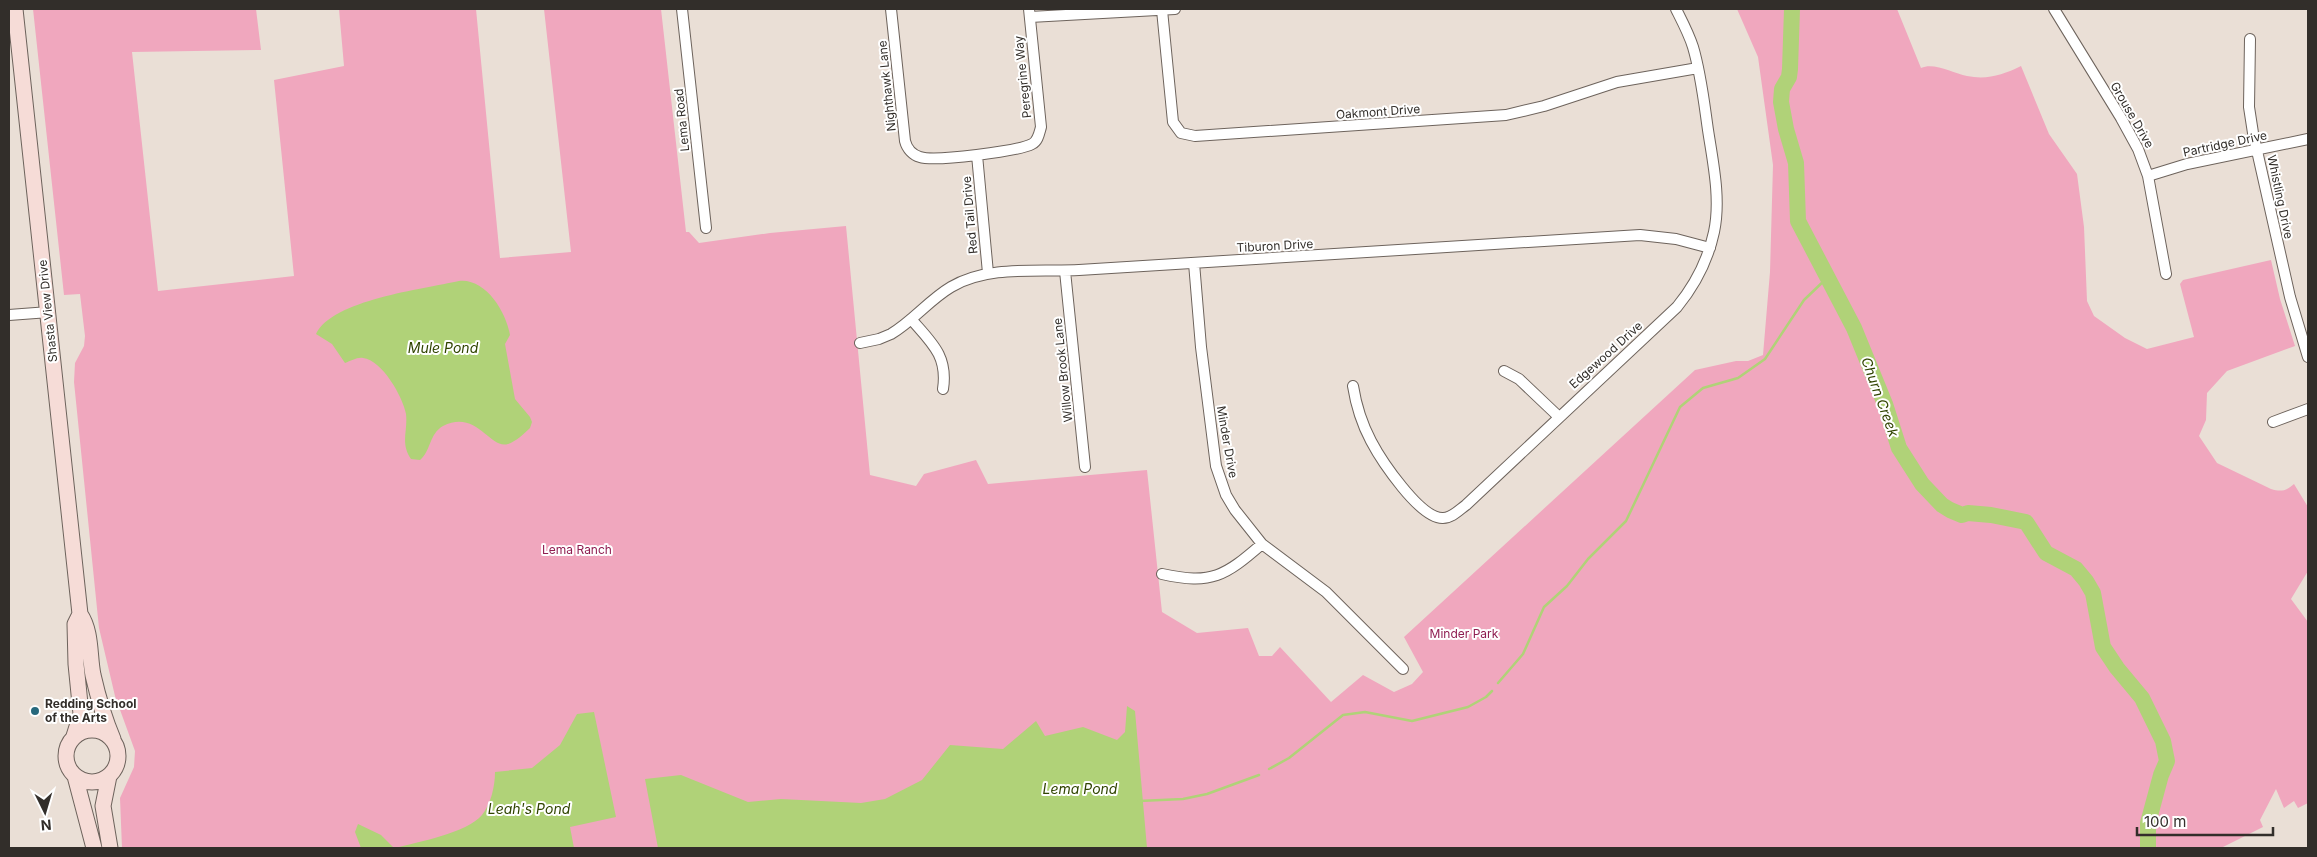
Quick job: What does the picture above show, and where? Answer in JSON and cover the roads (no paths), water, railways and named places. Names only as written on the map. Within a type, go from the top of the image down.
[{"type":"main road","name":"Shasta View Drive","points":[[15,9],[80,614],[86,624],[93,674],[101,705],[118,756],[117,765],[109,776],[103,799],[110,848]]},
{"type":"main road","name":"Shasta View Drive","points":[[80,614],[75,624],[76,664],[81,714],[66,755],[68,767],[76,776],[94,848]]},
{"type":"main road","points":[[74,736],[85,730],[97,730],[113,739]]},
{"type":"main road","points":[[76,776],[92,782],[109,776]]},
{"type":"street","name":"Lema Road","points":[[682,9],[706,228]]},
{"type":"street","name":"Nighthawk Lane","points":[[891,9],[906,145],[914,154],[922,158],[977,155]]},
{"type":"street","points":[[1030,13],[1175,9]]},
{"type":"street","name":"Edgewood Drive","points":[[1353,386],[1362,420],[1379,455],[1423,510],[1438,518],[1448,517],[1466,504],[1558,416],[1677,307],[1694,284],[1710,248],[1716,220],[1716,190],[1698,68],[1692,42],[1676,9]]},
{"type":"street","name":"Grouse Drive","points":[[2054,9],[2132,136],[2148,176],[2166,274]]},
{"type":"street","name":"Oakmont Drive","points":[[1162,10],[1173,122],[1181,132],[1195,136],[1506,115],[1544,106],[1617,82],[1698,68]]},
{"type":"street","name":"Peregrine Way","points":[[977,155],[1028,145],[1036,140],[1039,135],[1040,120],[1030,13]]},
{"type":"street","name":"Whistling Drive","points":[[2250,39],[2249,107],[2290,297],[2308,357]]},
{"type":"street","name":"Partridge Drive","points":[[2148,176],[2187,164],[2308,139]]},
{"type":"street","name":"Red Tail Drive","points":[[977,155],[988,273]]},
{"type":"street","name":"Tiburon Drive","points":[[860,343],[885,337],[912,319],[953,286],[969,278],[988,273],[1065,271],[1640,235],[1676,239],[1710,248]]},
{"type":"street","name":"Minder Drive","points":[[1194,263],[1201,347],[1216,466],[1226,495],[1235,510],[1262,544],[1326,592],[1403,669]]},
{"type":"street","name":"Willow Brook Lane","points":[[1065,271],[1085,467]]},
{"type":"street","points":[[9,315],[49,312]]},
{"type":"street","points":[[912,319],[942,357],[945,371],[943,389]]},
{"type":"street","points":[[1504,371],[1519,380],[1558,416]]},
{"type":"street","points":[[2273,422],[2308,409]]},
{"type":"street","points":[[1162,574],[1188,579],[1206,578],[1234,566],[1262,544]]},
{"type":"water","name":"Mule Pond","points":[[468,281],[486,290],[504,316],[510,335],[505,344],[515,399],[532,422],[530,428],[517,439],[508,444],[501,444],[474,426],[465,422],[455,422],[438,429],[420,460],[411,459],[405,442],[406,414],[401,398],[391,380],[370,360],[358,358],[345,363],[332,344],[316,334],[325,322],[340,312],[359,304],[402,292]]},
{"type":"water","name":"Lema Pond","points":[[1127,706],[1135,711],[1147,848],[658,848],[645,779],[681,775],[748,802],[781,799],[861,803],[885,799],[922,780],[950,745],[1003,749],[1036,721],[1045,736],[1083,727],[1117,740],[1125,732]]},
{"type":"water","name":"Leah's Pond","points":[[594,712],[616,817],[570,827],[574,848],[396,848],[454,832],[475,821],[485,811],[490,800],[495,772],[532,768],[560,745],[577,714]]},
{"type":"water","points":[[358,824],[381,835],[394,848],[361,848],[355,832]]},
{"type":"waterway","name":"Churn Creek","points":[[1792,9],[1790,69],[1789,77],[1782,89],[1781,102],[1786,129],[1796,163],[1798,221],[1854,328],[1885,404],[1899,448],[1922,484],[1942,505],[1962,515],[1968,513],[1991,515],[2026,522],[2046,553],[2076,569],[2093,593],[2103,647],[2117,668],[2142,698],[2163,741],[2167,761],[2161,775],[2148,823],[2148,848]]},
{"type":"waterway","points":[[1498,683],[1523,654],[1544,607],[1567,586],[1588,559],[1626,521],[1680,407],[1703,388],[1738,378],[1765,359],[1804,300],[1828,277]]},
{"type":"waterway","points":[[1269,769],[1289,758],[1343,715],[1365,712],[1412,721],[1468,707],[1486,697],[1492,691]]},
{"type":"waterway","points":[[1139,801],[1183,799],[1207,794],[1259,775]]},
{"type":"place","name":"Redding School of the Arts","points":[[35,711]]},
{"type":"park label","name":"Lema Ranch","points":[[577,550]]},
{"type":"park label","name":"Minder Park","points":[[1464,634]]}]
